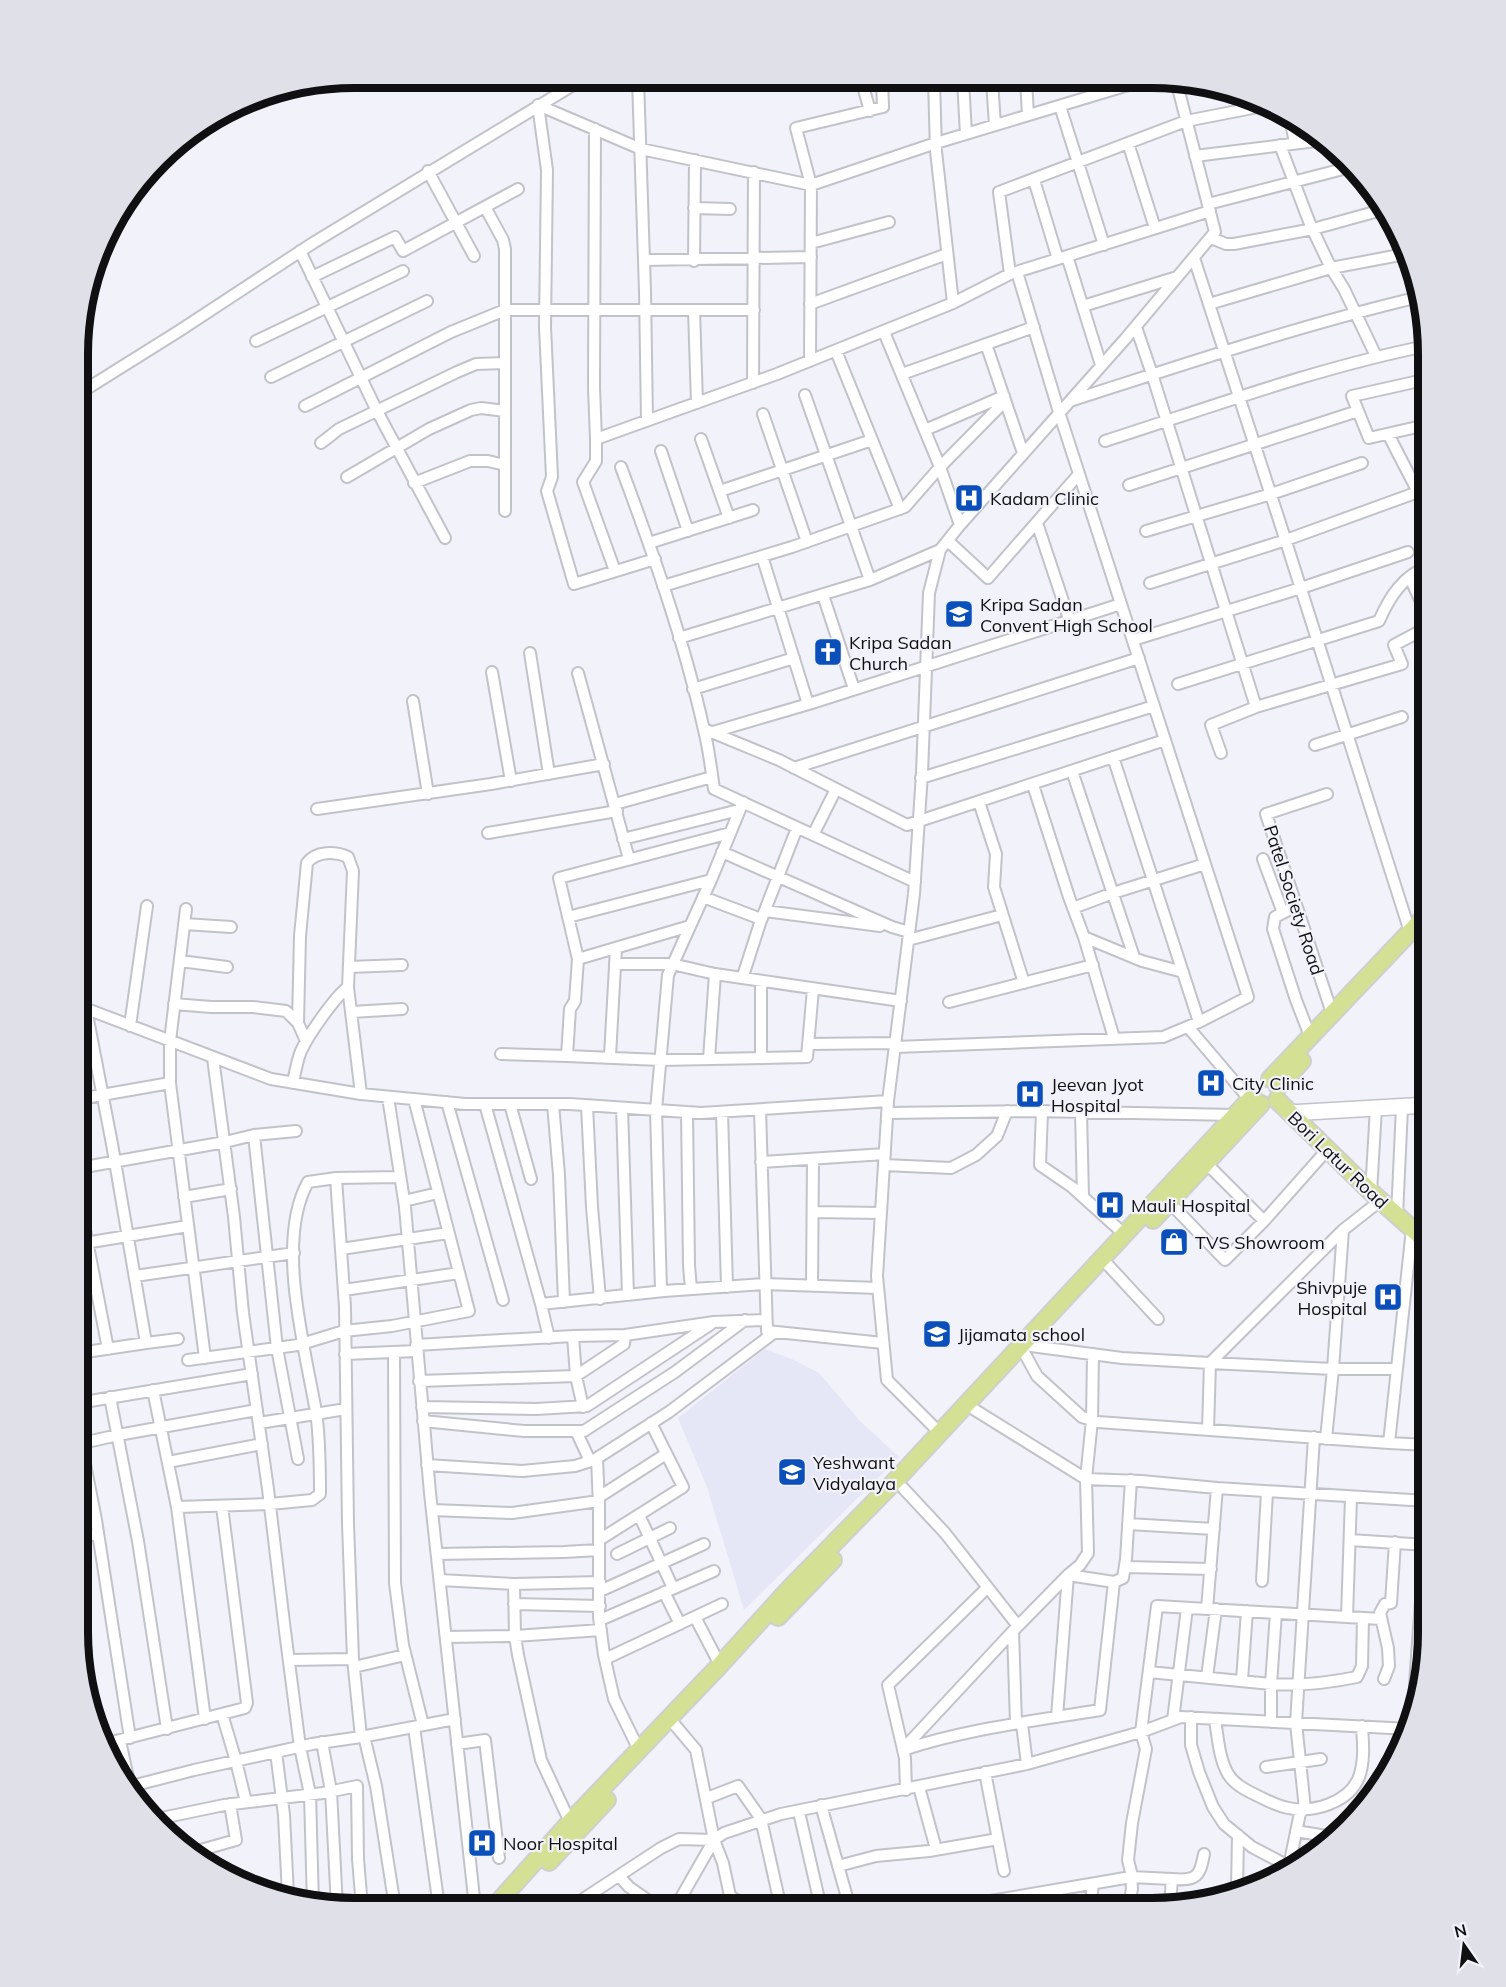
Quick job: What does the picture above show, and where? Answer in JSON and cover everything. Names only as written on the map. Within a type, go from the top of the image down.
[{"type":"main road","points":[[502,1898],[639,1750],[672,1722],[903,1488],[1028,1350],[1206,1164],[1310,1036],[1418,924]]},
{"type":"main road","points":[[515,1898],[790,1588],[940,1433],[1235,1115],[1265,1094],[1418,937]]},
{"type":"main road","name":"Bori Latur Road","points":[[1265,1094],[1289,1113],[1418,1234]]},
{"type":"main road","points":[[1289,1113],[1418,1106]]},
{"type":"street","points":[[88,388],[300,251],[567,88]]},
{"type":"street","points":[[638,88],[647,421]]},
{"type":"street","points":[[863,88],[870,111]]},
{"type":"street","points":[[810,361],[811,185],[796,128],[883,107],[882,88]]},
{"type":"street","points":[[934,88],[936,143],[953,303]]},
{"type":"street","points":[[963,88],[966,134]]},
{"type":"street","points":[[993,88],[995,125]]},
{"type":"street","points":[[1026,88],[1028,115]]},
{"type":"street","points":[[538,105],[641,149],[811,185],[1111,88]]},
{"type":"street","points":[[1178,90],[1209,208],[1213,235],[1226,244],[1313,230],[1376,212]]},
{"type":"street","points":[[538,105],[547,170],[546,310],[552,477],[547,491],[574,584],[654,559]]},
{"type":"street","points":[[1060,106],[1104,245]]},
{"type":"street","points":[[808,1044],[895,1045],[1162,1037],[1199,1022],[1248,997],[1059,412],[1034,327],[1013,273],[999,192],[1186,121],[1251,108]]},
{"type":"street","points":[[595,129],[596,461],[583,483],[615,572]]},
{"type":"street","points":[[1292,129],[1295,144]]},
{"type":"street","points":[[1195,156],[1312,142]]},
{"type":"street","points":[[1128,143],[1155,228]]},
{"type":"street","points":[[1280,145],[1313,230],[1376,356]]},
{"type":"street","points":[[694,261],[695,160]]},
{"type":"street","points":[[596,439],[753,383],[884,332],[953,303],[1013,273],[1104,245],[1209,208],[1343,169]]},
{"type":"street","points":[[428,171],[474,256]]},
{"type":"street","points":[[753,383],[754,172]]},
{"type":"street","points":[[1034,180],[1083,306],[1101,365]]},
{"type":"street","points":[[312,277],[395,237],[403,252],[518,189]]},
{"type":"street","points":[[485,207],[503,240],[505,249],[505,511]]},
{"type":"street","points":[[694,208],[730,209]]},
{"type":"street","points":[[811,243],[889,222]]},
{"type":"street","points":[[679,638],[870,580],[940,550],[1136,327],[1213,235]]},
{"type":"street","points":[[300,251],[396,449],[445,538]]},
{"type":"street","points":[[810,304],[947,254]]},
{"type":"street","points":[[1209,304],[1331,268],[1398,255]]},
{"type":"street","points":[[644,260],[694,261],[811,257]]},
{"type":"street","points":[[1194,258],[1410,932]]},
{"type":"street","points":[[256,341],[403,271]]},
{"type":"street","points":[[1083,306],[1178,276]]},
{"type":"street","points":[[1070,401],[1224,350],[1355,312],[1411,299]]},
{"type":"street","points":[[271,377],[427,301]]},
{"type":"street","points":[[305,406],[451,332],[505,310],[754,310]]},
{"type":"street","points":[[694,310],[697,403]]},
{"type":"street","points":[[902,374],[1034,327]]},
{"type":"street","points":[[1136,327],[1257,707]]},
{"type":"street","points":[[884,332],[940,467],[960,525]]},
{"type":"street","points":[[986,344],[1023,453]]},
{"type":"street","points":[[1105,441],[1304,376],[1376,356],[1418,348]]},
{"type":"street","points":[[836,351],[900,509]]},
{"type":"street","points":[[321,443],[339,429],[476,364],[505,363]]},
{"type":"street","points":[[1418,382],[1352,396],[1369,438],[1418,427]]},
{"type":"street","points":[[806,395],[870,580]]},
{"type":"street","points":[[925,430],[1005,398]]},
{"type":"street","points":[[663,586],[807,542],[905,507],[1005,398]]},
{"type":"street","points":[[347,477],[429,429],[471,410],[481,408],[505,411]]},
{"type":"street","points":[[1129,485],[1358,411]]},
{"type":"street","points":[[763,414],[807,542]]},
{"type":"street","points":[[1388,434],[1418,481]]},
{"type":"street","points":[[701,439],[729,518]]},
{"type":"street","points":[[720,491],[872,440]]},
{"type":"street","points":[[661,451],[688,531]]},
{"type":"street","points":[[414,483],[470,461],[488,461],[505,465]]},
{"type":"street","points":[[1146,531],[1271,494],[1362,463]]},
{"type":"street","points":[[621,467],[649,543],[693,689],[709,730],[714,789],[741,806],[797,828],[915,882]]},
{"type":"street","points":[[948,541],[988,578],[1079,474]]},
{"type":"street","points":[[1150,583],[1286,540],[1418,491]]},
{"type":"street","points":[[649,543],[753,510]]},
{"type":"street","points":[[1037,523],[1070,619]]},
{"type":"street","points":[[940,550],[929,593],[915,882],[888,1107],[877,1276],[887,1380],[940,1433]]},
{"type":"street","points":[[1133,640],[1408,552]]},
{"type":"street","points":[[762,556],[808,704]]},
{"type":"street","points":[[1178,684],[1379,621],[1386,604],[1398,587],[1418,572]]},
{"type":"street","points":[[1410,578],[1418,595]]},
{"type":"street","points":[[823,595],[854,689]]},
{"type":"street","points":[[709,730],[808,704],[1121,604]]},
{"type":"street","points":[[1221,753],[1211,725],[1257,707],[1331,687],[1402,664],[1394,645],[1418,632]]},
{"type":"street","points":[[530,653],[549,774]]},
{"type":"street","points":[[693,689],[794,658]]},
{"type":"street","points":[[795,768],[1139,658]]},
{"type":"street","points":[[492,672],[511,781]]},
{"type":"street","points":[[578,673],[616,808],[628,860]]},
{"type":"street","points":[[413,701],[428,794]]},
{"type":"street","points":[[921,778],[1154,706]]},
{"type":"street","points":[[1315,745],[1402,717]]},
{"type":"street","points":[[709,730],[795,768],[908,825],[1165,740]]},
{"type":"street","points":[[1113,758],[1199,1022]]},
{"type":"street","points":[[317,808],[428,794],[604,764]]},
{"type":"street","points":[[1072,771],[1134,957]]},
{"type":"street","points":[[488,833],[616,808],[712,777]]},
{"type":"street","points":[[1033,785],[1093,965],[1114,1038]]},
{"type":"street","points":[[813,835],[836,789]]},
{"type":"street","name":"Patel Society Road","points":[[1327,794],[1266,814],[1332,1013]]},
{"type":"street","points":[[979,802],[995,847],[997,860],[993,879],[1024,983]]},
{"type":"street","points":[[661,1292],[656,1110],[668,975],[711,880],[741,806]]},
{"type":"street","points":[[623,839],[741,806]]},
{"type":"street","points":[[743,976],[763,915],[797,828]]},
{"type":"street","points":[[567,1056],[570,1009],[575,1001],[578,959],[559,878],[730,833]]},
{"type":"street","points":[[722,852],[908,936],[1002,915]]},
{"type":"street","points":[[298,1023],[300,936],[307,863],[319,854],[343,855],[348,857],[352,866],[348,987],[361,1094]]},
{"type":"street","points":[[1263,859],[1283,913]]},
{"type":"street","points":[[1073,908],[1204,864]]},
{"type":"street","points":[[568,917],[711,880]]},
{"type":"street","points":[[703,897],[763,915],[892,927]]},
{"type":"street","points":[[130,1026],[147,906]]},
{"type":"street","points":[[1296,906],[1275,916],[1274,929],[1310,1036]]},
{"type":"street","points":[[186,909],[170,1041],[170,1083],[205,1358]]},
{"type":"street","points":[[184,924],[231,927]]},
{"type":"street","points":[[578,959],[690,926]]},
{"type":"street","points":[[1084,937],[1134,957],[1183,972]]},
{"type":"street","points":[[610,1056],[616,948]]},
{"type":"street","points":[[180,961],[227,967]]},
{"type":"street","points":[[615,964],[672,964],[715,974],[743,976],[761,981],[901,1001]]},
{"type":"street","points":[[349,967],[402,965]]},
{"type":"street","points":[[949,1002],[1093,965]]},
{"type":"street","points":[[710,1059],[715,974]]},
{"type":"street","points":[[761,981],[761,1058]]},
{"type":"street","points":[[293,1083],[300,1052],[306,1041],[334,1002],[348,987]]},
{"type":"street","points":[[501,1054],[610,1056],[660,1060],[807,1057],[813,989]]},
{"type":"street","points":[[174,1004],[275,1008],[286,1011],[298,1023],[306,1041]]},
{"type":"street","points":[[351,1012],[402,1009]]},
{"type":"street","points":[[88,1010],[271,1079],[388,1097],[485,1104],[553,1104],[687,1112],[888,1107],[1235,1115]]},
{"type":"street","points":[[1188,1027],[1265,1094]]},
{"type":"street","points":[[88,1038],[93,1048],[116,1162],[147,1343]]},
{"type":"street","points":[[88,1049],[93,1048]]},
{"type":"street","points":[[213,1058],[300,1747],[310,1794],[313,1895]]},
{"type":"street","points":[[88,1097],[170,1083]]},
{"type":"street","points":[[388,1097],[404,1202],[427,1465],[474,1898]]},
{"type":"street","points":[[188,1360],[302,1344],[344,1331],[392,1326],[469,1311],[414,1099]]},
{"type":"street","points":[[447,1102],[503,1300]]},
{"type":"street","points":[[485,1104],[549,1338]]},
{"type":"street","points":[[510,1104],[531,1179]]},
{"type":"street","points":[[553,1104],[559,1175],[564,1302]]},
{"type":"street","points":[[588,1106],[592,1207],[600,1299]]},
{"type":"street","points":[[1397,1216],[1402,1107]]},
{"type":"street","points":[[622,1108],[628,1295]]},
{"type":"street","points":[[1208,1430],[1210,1363],[1376,1196],[1376,1108]]},
{"type":"street","points":[[760,1110],[767,1331],[883,1343]]},
{"type":"street","points":[[884,1166],[951,1168],[976,1155],[997,1136],[1007,1111]]},
{"type":"street","points":[[1042,1111],[1040,1165],[1083,1196],[1124,1234]]},
{"type":"street","points":[[687,1112],[691,1289]]},
{"type":"street","points":[[722,1112],[727,1287]]},
{"type":"street","points":[[1081,1112],[1083,1196]]},
{"type":"street","points":[[88,1167],[225,1143],[254,1135],[296,1131]]},
{"type":"street","points":[[254,1135],[277,1348],[298,1459]]},
{"type":"street","points":[[1170,1203],[1225,1260],[1264,1221],[1327,1150]]},
{"type":"street","points":[[761,1162],[885,1154]]},
{"type":"street","points":[[812,1286],[813,1159]]},
{"type":"street","points":[[1206,1164],[1264,1221]]},
{"type":"street","points":[[177,1507],[270,1504],[312,1500],[320,1494],[316,1414],[296,1300],[294,1253],[296,1213],[301,1195],[308,1182],[336,1178],[400,1176]]},
{"type":"street","points":[[336,1178],[344,1290],[353,1663],[363,1737],[377,1796],[394,1898]]},
{"type":"street","points":[[184,1197],[231,1190]]},
{"type":"street","points":[[404,1202],[438,1193]]},
{"type":"street","points":[[813,1212],[881,1213]]},
{"type":"street","points":[[88,1242],[188,1226]]},
{"type":"street","points":[[1389,1443],[1412,1229]]},
{"type":"street","points":[[1326,1439],[1343,1230]]},
{"type":"street","points":[[341,1249],[448,1233]]},
{"type":"street","points":[[135,1276],[294,1253]]},
{"type":"street","points":[[88,1264],[108,1349]]},
{"type":"street","points":[[1108,1265],[1158,1319]]},
{"type":"street","points":[[344,1290],[459,1273]]},
{"type":"street","points":[[541,1304],[765,1284],[878,1288]]},
{"type":"street","points":[[423,1421],[473,1428],[584,1431],[631,1401],[745,1320]]},
{"type":"street","points":[[345,1354],[394,1352],[416,1348],[573,1336],[625,1335],[714,1322],[766,1320]]},
{"type":"street","points":[[422,1407],[536,1409],[583,1407],[647,1368],[714,1322]]},
{"type":"street","points":[[427,1465],[522,1471],[575,1466],[593,1460],[669,1412],[775,1332]]},
{"type":"street","points":[[419,1381],[576,1376],[624,1344],[625,1335]]},
{"type":"street","points":[[573,1336],[576,1376],[583,1407]]},
{"type":"street","points":[[88,1352],[178,1339]]},
{"type":"street","points":[[1396,1370],[1210,1363],[1028,1350],[1037,1376],[1082,1417],[1098,1422],[1418,1444]]},
{"type":"street","points":[[394,1352],[395,1583],[418,1726],[437,1898]]},
{"type":"street","points":[[903,1750],[1088,1553],[1086,1479],[1092,1420],[1093,1354]]},
{"type":"street","points":[[88,1400],[252,1374]]},
{"type":"street","points":[[153,1390],[177,1507],[204,1719]]},
{"type":"street","points":[[110,1397],[138,1541],[167,1729]]},
{"type":"street","points":[[259,1423],[346,1409]]},
{"type":"street","points":[[88,1442],[257,1410]]},
{"type":"street","points":[[975,1410],[1086,1479],[1131,1480],[1267,1492],[1418,1501]]},
{"type":"street","points":[[437,1554],[564,1552],[599,1545],[682,1487],[651,1423]]},
{"type":"street","points":[[577,1432],[593,1460],[599,1499],[600,1606],[605,1659],[614,1700],[639,1750]]},
{"type":"street","points":[[1305,1809],[1296,1723],[1314,1437]]},
{"type":"street","points":[[168,1462],[262,1444]]},
{"type":"street","points":[[432,1510],[513,1513],[599,1499],[666,1454]]},
{"type":"street","points":[[1068,1575],[1114,1582],[1123,1578],[1131,1480]]},
{"type":"street","points":[[88,1484],[98,1533],[128,1773]]},
{"type":"street","points":[[903,1488],[945,1533],[1015,1629],[1019,1723],[1027,1764]]},
{"type":"street","points":[[1207,1677],[1212,1609],[1210,1569],[1217,1488]]},
{"type":"street","points":[[1262,1581],[1267,1492]]},
{"type":"street","points":[[1347,1617],[1351,1497]]},
{"type":"street","points":[[112,1742],[245,1708],[247,1703],[222,1506]]},
{"type":"street","points":[[639,1515],[662,1563],[680,1624]]},
{"type":"street","points":[[1128,1524],[1214,1529]]},
{"type":"street","points":[[617,1554],[670,1528]]},
{"type":"street","points":[[88,1536],[98,1533]]},
{"type":"street","points":[[1350,1540],[1418,1544]]},
{"type":"street","points":[[1384,1679],[1389,1666],[1388,1648],[1380,1613],[1385,1604],[1391,1603],[1395,1542]]},
{"type":"street","points":[[440,1580],[600,1586],[662,1563],[704,1544]]},
{"type":"street","points":[[1125,1567],[1210,1569]]},
{"type":"street","points":[[446,1637],[515,1636],[601,1625],[669,1590],[714,1571]]},
{"type":"street","points":[[1057,1717],[1068,1575]]},
{"type":"street","points":[[903,1750],[929,1741],[1100,1710],[1114,1582]]},
{"type":"street","points":[[514,1584],[515,1636],[541,1760],[570,1822]]},
{"type":"street","points":[[906,1790],[903,1750],[888,1685],[987,1588]]},
{"type":"street","points":[[514,1604],[600,1606]]},
{"type":"street","points":[[605,1659],[722,1604]]},
{"type":"street","points":[[1130,1898],[1132,1889],[1128,1860],[1132,1823],[1146,1749],[1141,1732],[1157,1606],[1381,1619]]},
{"type":"street","points":[[1173,1720],[1187,1608]]},
{"type":"street","points":[[1242,1680],[1247,1611]]},
{"type":"street","points":[[1271,1722],[1276,1613]]},
{"type":"street","points":[[694,1617],[720,1665]]},
{"type":"street","points":[[1149,1672],[1298,1686],[1357,1677],[1362,1666],[1363,1618]]},
{"type":"street","points":[[289,1660],[353,1663],[405,1655]]},
{"type":"street","points":[[222,1714],[246,1802]]},
{"type":"street","points":[[681,1898],[714,1840],[724,1833],[761,1819],[1027,1764],[1141,1732],[1181,1717],[1399,1728]]},
{"type":"street","points":[[1191,1717],[1191,1744],[1198,1772],[1213,1807],[1224,1824],[1252,1847],[1282,1865]]},
{"type":"street","points":[[137,1786],[322,1742],[363,1737],[455,1719]]},
{"type":"street","points":[[1215,1720],[1220,1751],[1228,1773],[1235,1783],[1277,1804],[1288,1808],[1305,1809],[1335,1802],[1350,1791],[1358,1778],[1362,1763],[1362,1726]]},
{"type":"street","points":[[672,1722],[696,1750],[714,1840],[723,1863],[730,1896],[733,1898]]},
{"type":"street","points":[[458,1744],[485,1740],[499,1858]]},
{"type":"street","points":[[322,1742],[331,1791],[337,1898]]},
{"type":"street","points":[[276,1752],[282,1798],[288,1889]]},
{"type":"street","points":[[1266,1767],[1322,1758]]},
{"type":"street","points":[[985,1773],[1004,1871]]},
{"type":"street","points":[[163,1818],[230,1804],[357,1786],[361,1898]]},
{"type":"street","points":[[707,1797],[738,1786],[761,1819],[779,1898]]},
{"type":"street","points":[[919,1787],[936,1849]]},
{"type":"street","points":[[201,1850],[236,1840],[230,1804]]},
{"type":"street","points":[[821,1805],[847,1898]]},
{"type":"street","points":[[1291,1859],[1300,1813],[1305,1809]]},
{"type":"street","points":[[799,1812],[819,1898]]},
{"type":"street","points":[[1296,1831],[1324,1836]]},
{"type":"street","points":[[1237,1884],[1238,1834]]},
{"type":"street","points":[[588,1898],[661,1848],[679,1839],[714,1840]]},
{"type":"street","points":[[838,1866],[876,1856],[998,1839]]},
{"type":"street","points":[[1009,1898],[1131,1877],[1186,1880],[1201,1872],[1204,1854]]},
{"type":"street","points":[[619,1876],[629,1887],[645,1898]]},
{"type":"street","points":[[1171,1898],[1172,1879]]},
{"type":"street","points":[[1091,1898],[1093,1884]]},
{"type":"shaded area","name":"Yeshwant Vidyalaya","points":[[765,1349],[819,1373],[859,1420],[899,1457],[744,1610],[707,1487],[678,1418]]},
{"type":"place","name":"Kadam Clinic","points":[[969,498]]},
{"type":"place","name":"Kripa Sadan Convent High School","points":[[959,614]]},
{"type":"place","name":"Kripa Sadan Church","points":[[828,652]]},
{"type":"place","name":"City Clinic","points":[[1211,1083]]},
{"type":"place","name":"Jeevan Jyot Hospital","points":[[1030,1094]]},
{"type":"place","name":"Mauli Hospital","points":[[1110,1205]]},
{"type":"place","name":"TVS Showroom","points":[[1174,1242]]},
{"type":"place","name":"Shivpuje Hospital","points":[[1388,1297]]},
{"type":"place","name":"Jijamata school","points":[[937,1334]]},
{"type":"place","name":"Yeshwant Vidyalaya","points":[[792,1472]]},
{"type":"place","name":"Noor Hospital","points":[[482,1843]]}]
